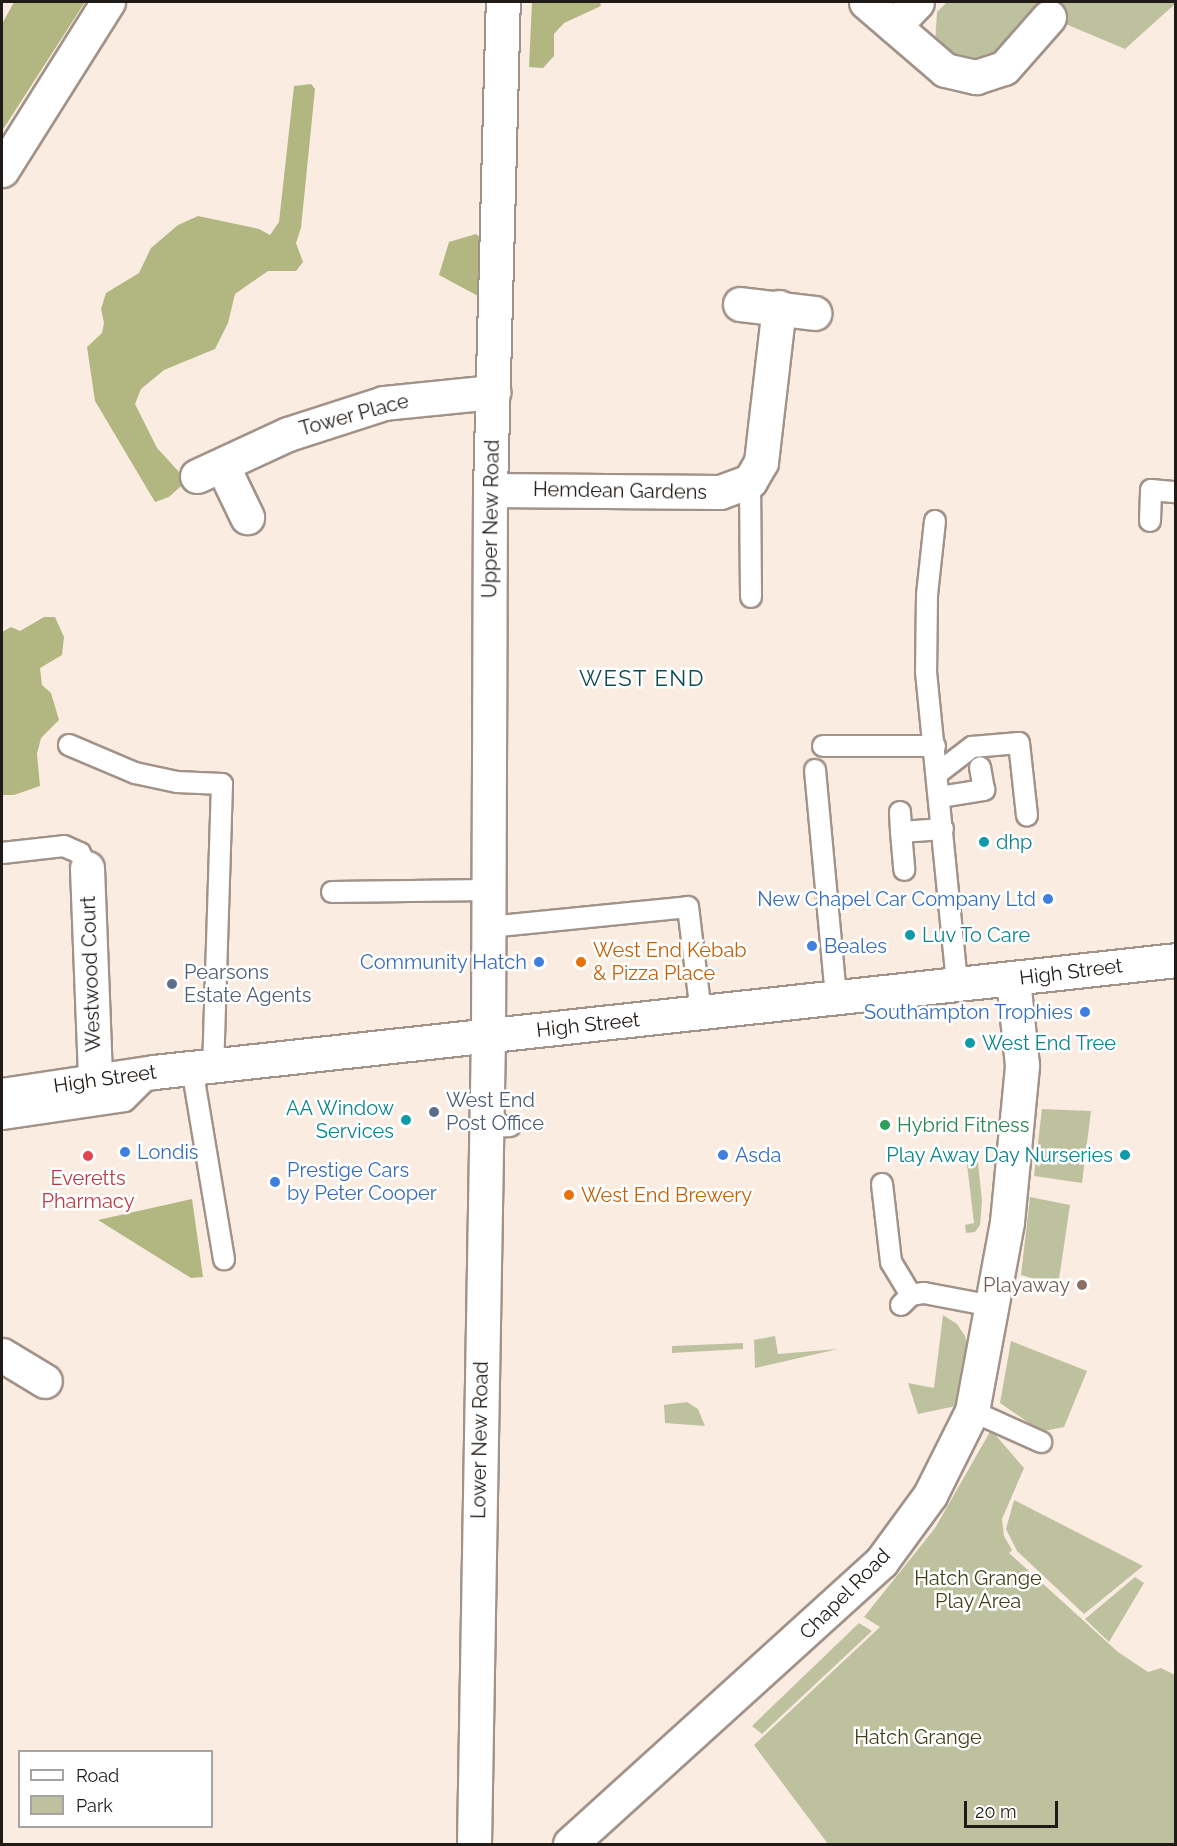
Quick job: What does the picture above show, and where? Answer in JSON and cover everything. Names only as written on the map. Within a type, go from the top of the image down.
[{"type":"street","points":[[2,170],[108,2]]},
{"type":"street","name":"Upper New Road","points":[[488,1036],[490,490],[503,2]]},
{"type":"street","points":[[866,2],[945,70],[976,77],[1004,68],[1048,17]]},
{"type":"street","points":[[894,26],[917,2]]},
{"type":"street","points":[[740,304],[814,313]]},
{"type":"street","points":[[750,481],[761,462],[779,307]]},
{"type":"street","name":"Tower Place","points":[[247,517],[209,471],[288,434],[384,403],[493,392]]},
{"type":"street","name":"Hemdean Gardens","points":[[490,490],[720,492],[750,481]]},
{"type":"street","name":"Westwood Court","points":[[87,868],[95,1080]]},
{"type":"street","name":"High Street","points":[[2,1095],[154,1072],[957,984],[1013,980],[1176,960]]},
{"type":"street","name":"Chapel Road","points":[[570,1845],[881,1562],[930,1496],[972,1410],[1012,1188],[1022,1065],[1013,980]]},
{"type":"street","name":"Lower New Road","points":[[474,1845],[498,1127],[488,1036]]},
{"type":"street","points":[[2,1355],[45,1381]]},
{"type":"lane","points":[[750,481],[751,597]]},
{"type":"lane","points":[[1150,521],[1151,490],[1176,492]]},
{"type":"lane","points":[[935,521],[927,595],[926,672],[938,773],[957,984]]},
{"type":"lane","points":[[938,773],[972,747],[1018,743],[1027,816]]},
{"type":"lane","points":[[69,745],[135,773],[177,783],[222,784],[202,1067],[224,1259]]},
{"type":"lane","points":[[823,746],[935,746]]},
{"type":"lane","points":[[940,797],[984,790],[980,767]]},
{"type":"lane","points":[[815,770],[836,997]]},
{"type":"lane","points":[[900,812],[904,870]]},
{"type":"lane","points":[[901,832],[943,829]]},
{"type":"lane","points":[[2,853],[64,846],[80,854],[87,868]]},
{"type":"lane","points":[[332,892],[488,890]]},
{"type":"lane","points":[[489,927],[688,907],[701,1013]]},
{"type":"lane","points":[[2,1119],[125,1101],[154,1072]]},
{"type":"lane","points":[[882,1184],[891,1262],[906,1300],[924,1293],[992,1306]]},
{"type":"lane","points":[[972,1410],[1041,1442]]},
{"type":"green space","points":[[14,2],[85,2],[2,131],[2,24]]},
{"type":"green space","points":[[532,2],[600,2],[601,6],[564,23],[554,34],[554,56],[543,68],[529,67]]},
{"type":"green space","points":[[947,2],[1175,2],[1175,4],[1125,49],[1049,17],[976,77],[935,44],[937,12]]},
{"type":"green space","points":[[311,84],[315,89],[301,228],[296,243],[303,262],[296,271],[268,271],[235,294],[228,323],[215,349],[164,370],[141,389],[135,404],[157,448],[181,474],[181,486],[169,497],[155,502],[95,401],[87,347],[102,333],[104,323],[101,309],[106,293],[139,273],[151,248],[178,225],[198,216],[259,229],[270,235],[279,222],[294,86]]},
{"type":"green space","points":[[476,234],[493,248],[493,281],[478,296],[439,275],[449,242]]},
{"type":"green space","points":[[44,617],[55,617],[64,637],[62,655],[40,668],[42,685],[51,693],[59,720],[41,738],[37,754],[40,786],[14,795],[2,795],[2,632],[11,627],[20,631]]},
{"type":"green space","points":[[1042,1109],[1091,1111],[1082,1183],[1034,1176]]},
{"type":"green space","points":[[966,1156],[978,1162],[982,1201],[980,1225],[975,1232],[966,1233],[965,1225],[974,1223]]},
{"type":"green space","points":[[1030,1197],[1070,1205],[1058,1286],[1021,1275]]},
{"type":"green space","points":[[192,1199],[203,1277],[191,1278],[98,1220]]},
{"type":"green space","points":[[943,1315],[957,1324],[965,1336],[968,1348],[964,1378],[956,1406],[918,1414],[908,1383],[934,1388]]},
{"type":"green space","points":[[775,1336],[778,1354],[838,1349],[755,1368],[754,1340]]},
{"type":"green space","points":[[1011,1341],[1087,1371],[1064,1427],[1044,1431],[1036,1428],[1000,1403]]},
{"type":"green space","points":[[743,1343],[743,1349],[672,1353],[672,1346]]},
{"type":"green space","points":[[687,1402],[698,1409],[705,1426],[665,1423],[664,1405]]},
{"type":"green space","name":"Hatch Grange","points":[[991,1430],[1024,1468],[1002,1519],[1004,1536],[1012,1550],[1009,1553],[1118,1652],[1148,1672],[1161,1668],[1175,1675],[1175,1844],[828,1844],[754,1745],[880,1627],[864,1617],[935,1528]]},
{"type":"green space","points":[[1014,1500],[1143,1566],[1084,1614],[1017,1551],[1006,1529]]},
{"type":"green space","points":[[1135,1577],[1144,1583],[1109,1642],[1085,1619]]},
{"type":"green space","points":[[859,1623],[872,1631],[762,1734],[752,1726]]},
{"type":"place","name":"dhp","points":[[984,842]]},
{"type":"place","name":"New Chapel Car Company Ltd","points":[[1048,899]]},
{"type":"place","name":"Luv To Care","points":[[910,935]]},
{"type":"place","name":"Beales","points":[[812,946]]},
{"type":"place","name":"Community Hatch","points":[[539,962]]},
{"type":"place","name":"West End Kebab & Pizza Place","points":[[581,962]]},
{"type":"place","name":"Pearsons Estate Agents","points":[[172,984]]},
{"type":"place","name":"Southampton Trophies","points":[[1085,1012]]},
{"type":"place","name":"West End Tree","points":[[970,1043]]},
{"type":"place","name":"West End Post Office","points":[[434,1112]]},
{"type":"place","name":"AA Window Services","points":[[406,1120]]},
{"type":"place","name":"Hybrid Fitness","points":[[885,1125]]},
{"type":"place","name":"Londis","points":[[125,1152]]},
{"type":"place","name":"Asda","points":[[723,1155]]},
{"type":"place","name":"Play Away Day Nurseries","points":[[1125,1155]]},
{"type":"place","name":"Everetts Pharmacy","points":[[88,1156]]},
{"type":"place","name":"Prestige Cars by Peter Cooper","points":[[275,1182]]},
{"type":"place","name":"West End Brewery","points":[[569,1195]]},
{"type":"place","name":"Playaway","points":[[1082,1285]]},
{"type":"district","name":"WEST END","points":[[642,679]]},
{"type":"park label","name":"Hatch Grange Play Area","points":[[978,1590]]}]
